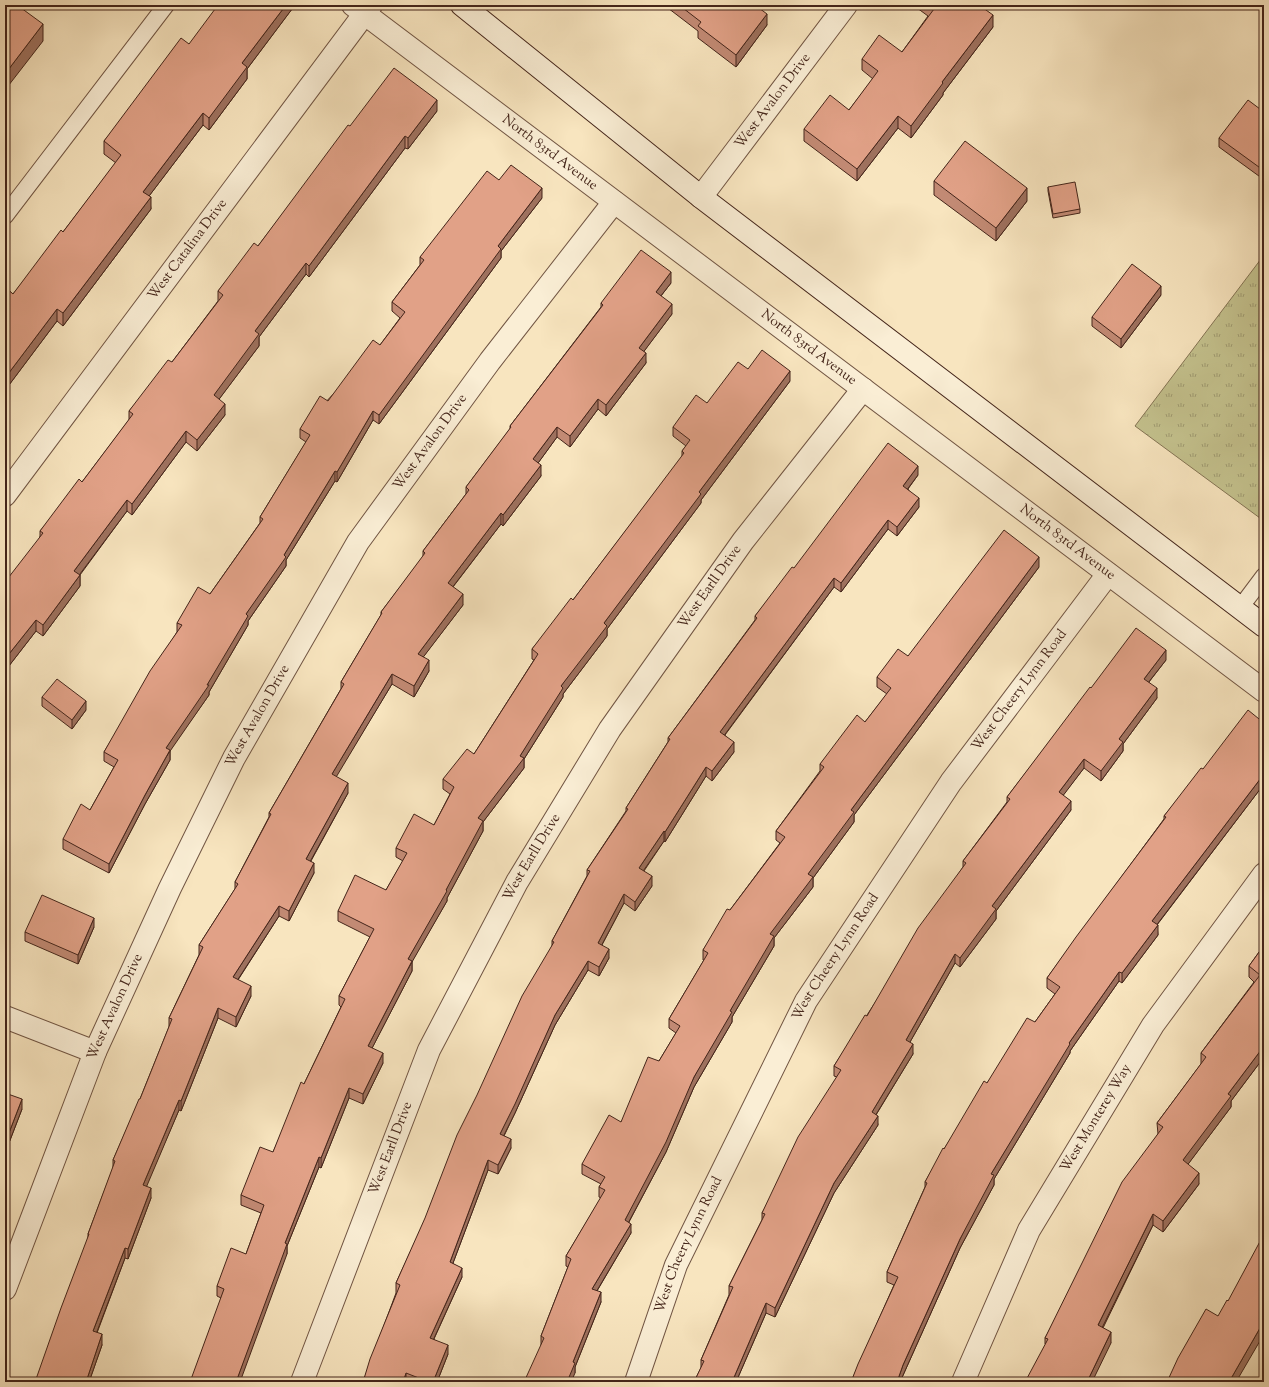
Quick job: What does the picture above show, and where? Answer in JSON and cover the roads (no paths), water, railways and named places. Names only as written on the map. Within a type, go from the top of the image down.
[{"type":"street","points":[[462,5],[701,198],[1264,626]]},
{"type":"street","name":"West Avalon Drive","points":[[701,198],[846,5]]},
{"type":"street","name":"North 83rd Avenue","points":[[363,8],[614,202],[1264,691]]},
{"type":"street","name":"West Catalina Drive","points":[[5,495],[363,8]]},
{"type":"street","name":"West Avalon Drive","points":[[5,1289],[95,1052],[170,888],[234,758],[358,542],[490,361],[614,202]]},
{"type":"street","name":"West Earll Drive","points":[[302,1382],[430,1050],[517,882],[610,729],[743,541],[863,389]]},
{"type":"street","name":"West Cheery Lynn Road","points":[[636,1382],[676,1265],[806,1001],[951,782],[1108,574]]},
{"type":"street","name":"West Monterey Way","points":[[963,1382],[1029,1230],[1153,1024],[1264,874]]},
{"type":"street","points":[[5,1017],[95,1052]]},
{"type":"lane","points":[[5,216],[166,5]]},
{"type":"lane","points":[[1240,608],[1264,576]]}]
